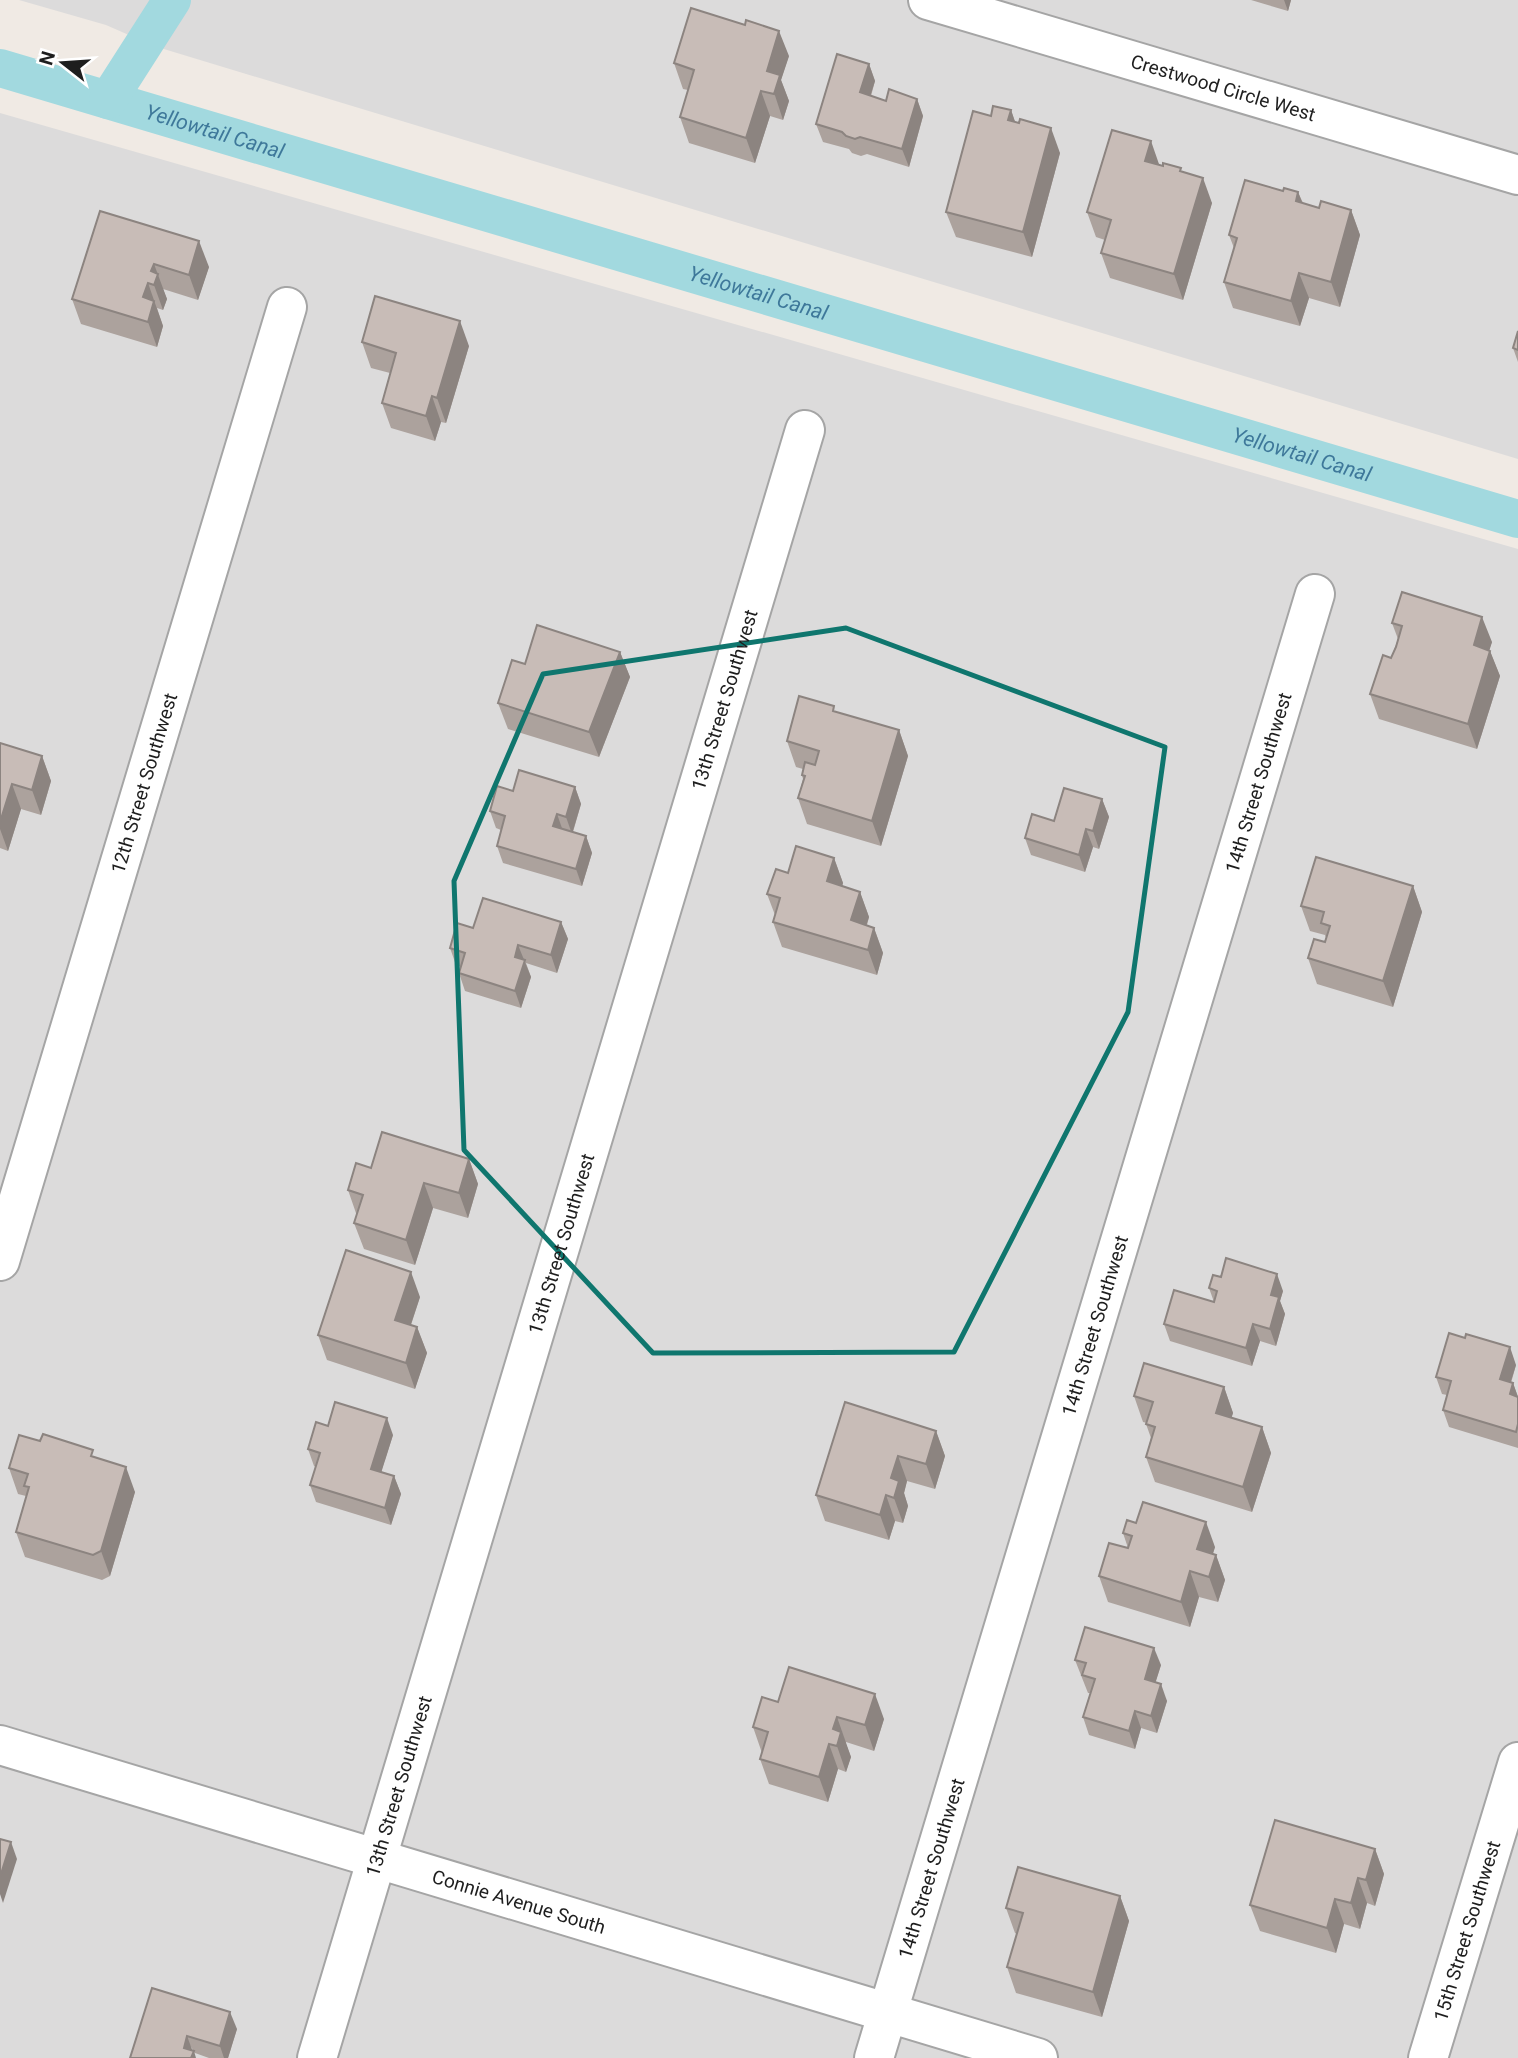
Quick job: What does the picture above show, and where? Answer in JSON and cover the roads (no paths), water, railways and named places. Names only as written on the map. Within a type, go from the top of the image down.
[{"type":"street","name":"Crestwood Circle West","points":[[928,0],[1518,175]]},
{"type":"street","name":"12th Street Southwest","points":[[0,1261],[287,307]]},
{"type":"street","name":"13th Street Southwest","points":[[317,2058],[805,430]]},
{"type":"street","name":"14th Street Southwest","points":[[874,2058],[1315,594]]},
{"type":"street","name":"Connie Avenue South","points":[[0,1745],[1038,2058]]},
{"type":"street","name":"15th Street Southwest","points":[[1428,2058],[1518,1762]]},
{"type":"waterway","points":[[108,100],[172,0]]},
{"type":"waterway","name":"Yellowtail Canal","points":[[0,68],[1518,519]]}]
